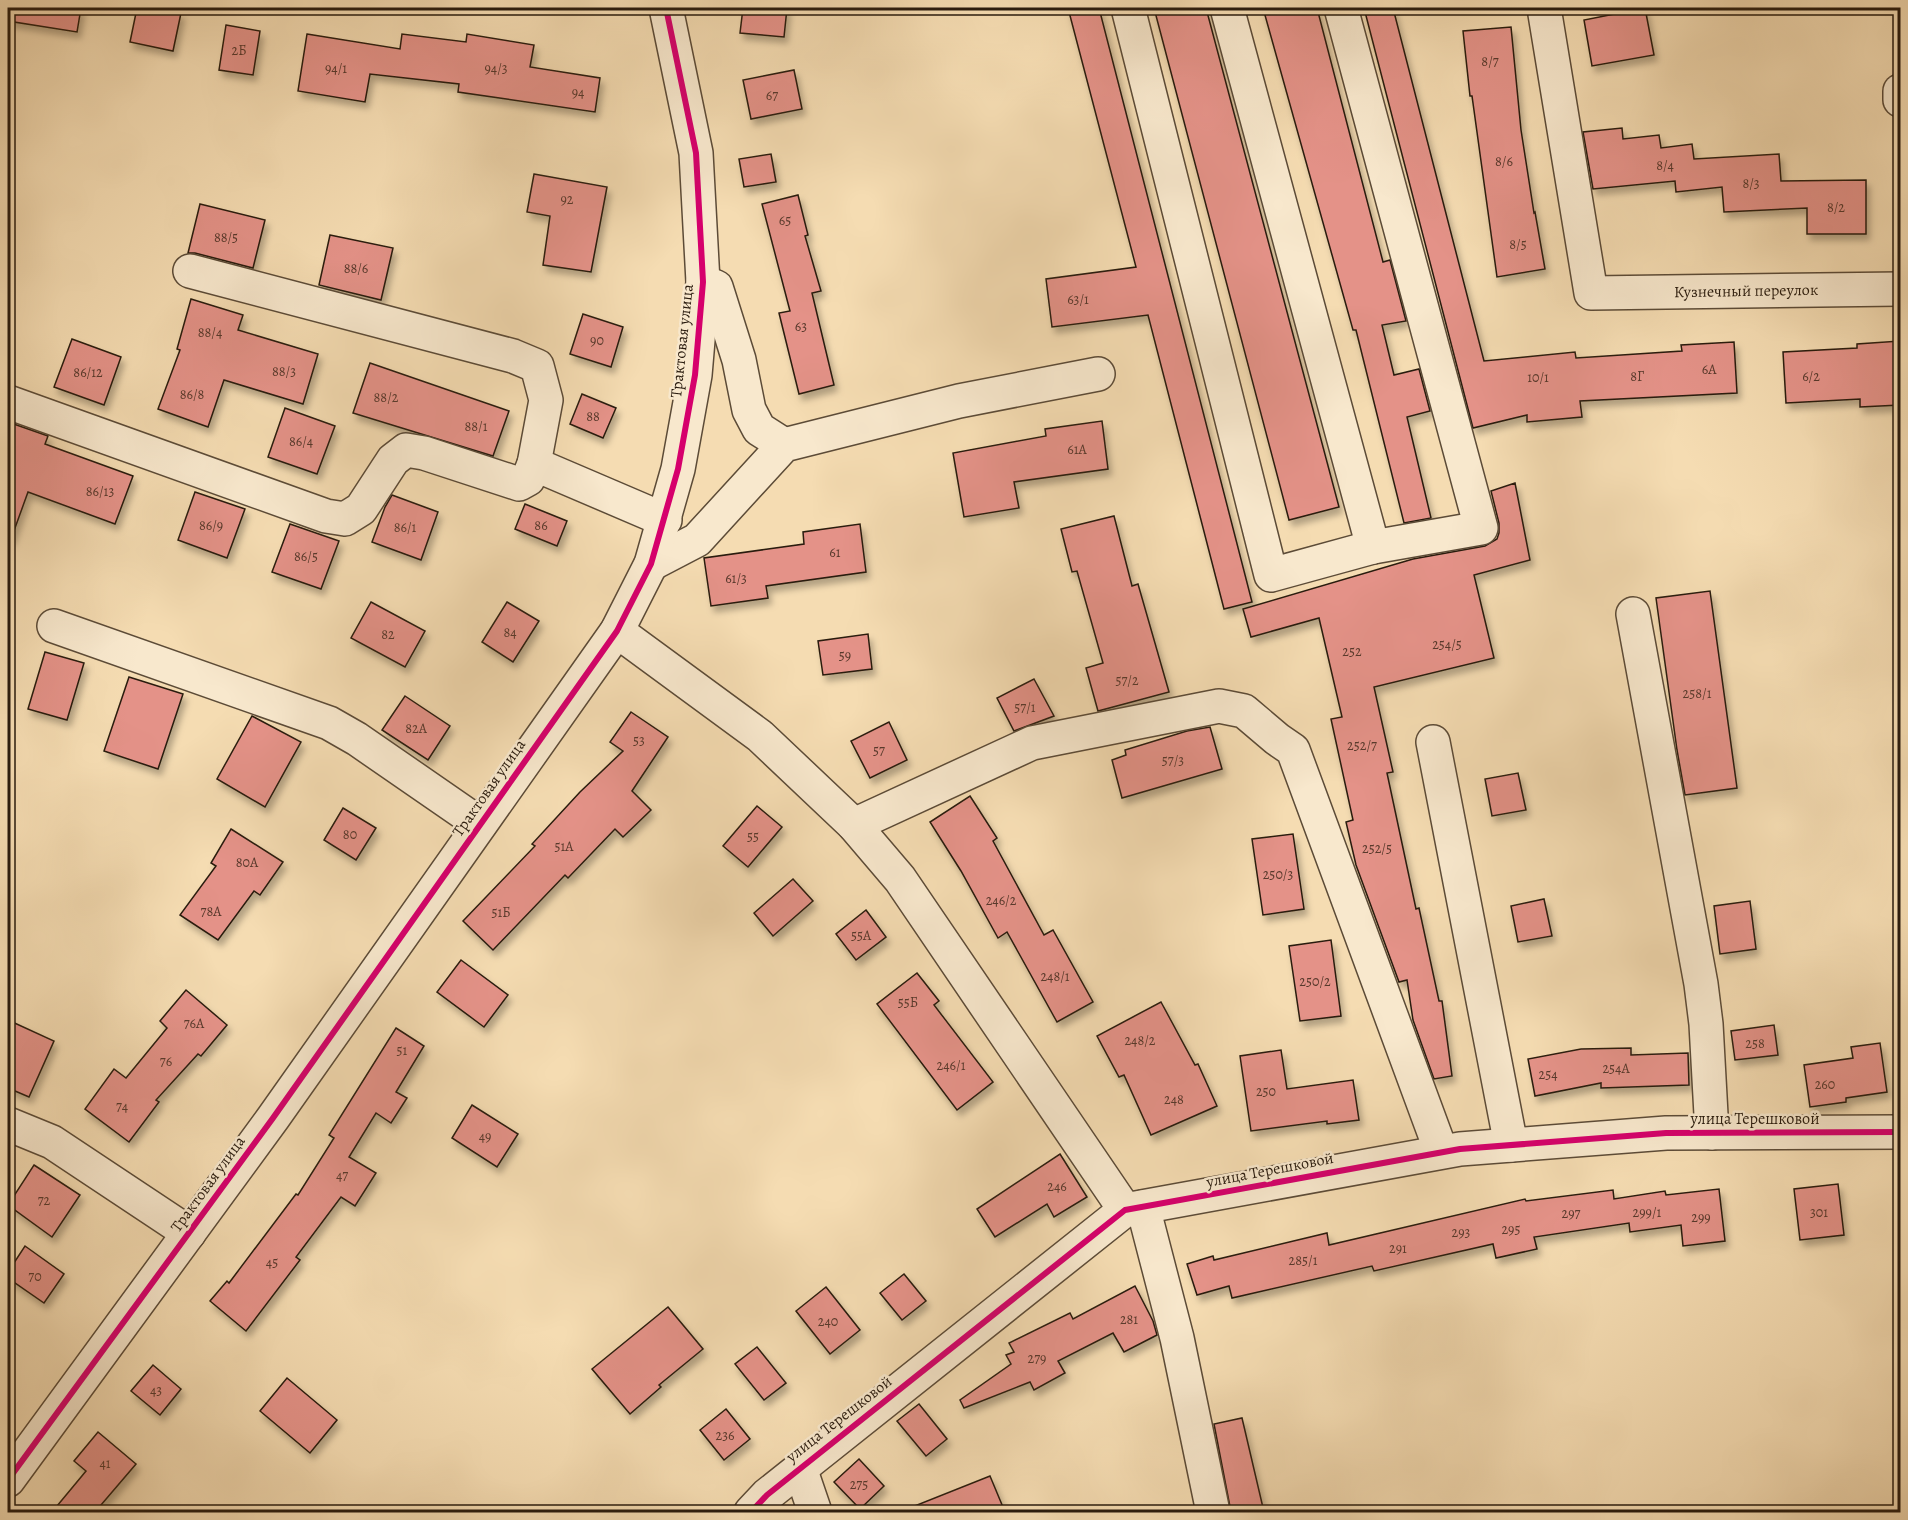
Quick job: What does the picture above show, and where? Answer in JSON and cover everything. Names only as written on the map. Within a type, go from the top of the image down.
[{"type":"street","name":"Трактовая улица","points":[[8,1480],[287,1098],[617,631],[651,564],[678,469],[695,375],[702,282],[696,153],[666,8]]},
{"type":"street","points":[[1128,8],[1271,575],[1373,547],[1481,528],[1341,8]]},
{"type":"street","points":[[1227,8],[1373,547]]},
{"type":"street","name":"Кузнечный переулок","points":[[1545,14],[1591,292],[1900,289]]},
{"type":"street","points":[[1900,91],[1900,100]]},
{"type":"street","points":[[8,402],[336,518],[345,519],[361,509],[393,460],[406,450],[424,453],[519,484],[528,479],[534,464],[546,400],[537,366],[513,356],[190,271]]},
{"type":"street","points":[[702,282],[716,287],[739,360],[749,411],[759,429],[784,445]]},
{"type":"street","points":[[651,564],[697,540],[784,445],[959,401],[1098,374]]},
{"type":"street","points":[[534,464],[665,520]]},
{"type":"street","points":[[1633,614],[1701,984],[1706,1024],[1712,1133]]},
{"type":"street","points":[[54,626],[329,723],[480,824]]},
{"type":"street","points":[[617,631],[760,736],[854,825],[900,879],[1134,1209],[1178,1338],[1213,1512]]},
{"type":"street","points":[[854,825],[1032,743],[1219,706],[1244,711],[1276,739],[1293,750],[1441,1151]]},
{"type":"street","points":[[1433,742],[1511,1145]]},
{"type":"street","points":[[8,1124],[52,1142],[189,1233]]},
{"type":"street","name":"улица Терешковой","points":[[751,1512],[766,1495],[800,1468],[1134,1209],[1441,1151],[1666,1133],[1900,1132]]},
{"type":"street","points":[[800,1468],[815,1512]]},
{"type":"building","points":[[9,8],[81,8],[77,32],[8,21]]},
{"type":"building","points":[[137,8],[155,8],[181,13],[173,51],[130,42]]},
{"type":"building","points":[[743,8],[787,8],[784,37],[740,33]]},
{"type":"building","points":[[1068,8],[1099,8],[1252,602],[1224,609],[1148,315],[1052,327],[1046,279],[1136,267]]},
{"type":"building","points":[[1154,8],[1206,8],[1339,507],[1289,520]]},
{"type":"building","points":[[1263,8],[1317,8],[1383,262],[1390,260],[1406,321],[1382,325],[1394,375],[1419,369],[1430,411],[1407,417],[1431,518],[1404,523],[1356,330],[1353,330]]},
{"type":"building","points":[[1364,8],[1393,8],[1484,361],[1575,352],[1576,358],[1682,351],[1681,345],[1734,342],[1737,393],[1580,401],[1582,417],[1527,422],[1527,415],[1473,428]]},
{"type":"building","points":[[1645,8],[1654,55],[1592,66],[1584,20]]},
{"type":"building","points":[[226,25],[260,31],[253,75],[219,70]]},
{"type":"building","points":[[1511,27],[1521,130],[1545,269],[1497,277],[1472,96],[1470,96],[1463,31]]},
{"type":"building","points":[[307,34],[400,49],[402,34],[466,42],[467,34],[534,45],[530,67],[600,78],[595,112],[458,92],[459,84],[370,74],[365,102],[298,91]]},
{"type":"building","points":[[794,70],[802,109],[751,119],[743,80]]},
{"type":"building","points":[[1622,128],[1623,139],[1659,135],[1661,148],[1692,144],[1694,159],[1779,154],[1781,181],[1866,180],[1866,234],[1807,234],[1807,208],[1724,212],[1722,187],[1676,192],[1675,181],[1593,189],[1583,132]]},
{"type":"building","points":[[771,154],[776,182],[744,187],[739,159]]},
{"type":"building","points":[[534,174],[607,187],[591,272],[543,265],[550,216],[527,212]]},
{"type":"building","points":[[798,195],[808,235],[805,236],[821,291],[812,293],[834,385],[799,394],[779,313],[790,311],[762,204]]},
{"type":"building","points":[[200,204],[265,220],[253,268],[188,253]]},
{"type":"building","points":[[330,235],[393,248],[381,300],[319,285]]},
{"type":"building","points":[[191,299],[243,315],[238,330],[318,354],[303,404],[224,380],[208,427],[158,409],[180,350],[177,349]]},
{"type":"building","points":[[583,314],[623,327],[611,367],[570,354]]},
{"type":"building","points":[[72,339],[121,357],[104,405],[54,387]]},
{"type":"building","points":[[1900,341],[1900,405],[1860,407],[1860,399],[1786,403],[1783,352],[1857,348],[1857,344]]},
{"type":"building","points":[[370,363],[509,411],[493,456],[353,413]]},
{"type":"building","points":[[582,394],[616,408],[603,438],[570,424]]},
{"type":"building","points":[[285,408],[335,426],[317,474],[268,457]]},
{"type":"building","points":[[1102,421],[1108,469],[1014,482],[1019,508],[964,517],[953,453],[1046,436],[1045,429]]},
{"type":"building","points":[[8,422],[48,436],[45,444],[133,476],[115,524],[28,492],[11,539],[8,539]]},
{"type":"building","points":[[1515,483],[1530,560],[1474,575],[1494,658],[1374,687],[1393,772],[1387,773],[1416,909],[1419,908],[1439,1001],[1442,1001],[1452,1076],[1434,1079],[1413,1020],[1407,980],[1399,982],[1356,865],[1346,822],[1353,820],[1331,719],[1342,717],[1319,618],[1251,637],[1243,609],[1413,559],[1485,546],[1497,539],[1499,533],[1499,523],[1491,491]]},
{"type":"building","points":[[195,492],[245,509],[227,558],[178,540]]},
{"type":"building","points":[[392,495],[438,512],[421,560],[372,542]]},
{"type":"building","points":[[525,504],[567,521],[557,546],[515,529]]},
{"type":"building","points":[[1114,516],[1132,586],[1138,584],[1169,692],[1098,711],[1086,668],[1103,663],[1077,571],[1072,572],[1061,529]]},
{"type":"building","points":[[290,524],[339,541],[321,589],[272,572]]},
{"type":"building","points":[[860,524],[866,572],[766,586],[768,598],[711,606],[704,558],[804,544],[803,532]]},
{"type":"building","points":[[1710,591],[1737,788],[1685,795],[1656,598]]},
{"type":"building","points":[[371,602],[425,631],[405,667],[351,638]]},
{"type":"building","points":[[507,602],[539,621],[513,662],[482,642]]},
{"type":"building","points":[[868,634],[872,669],[823,675],[818,641]]},
{"type":"building","points":[[45,652],[84,663],[67,720],[28,709]]},
{"type":"building","points":[[129,677],[183,694],[158,769],[104,751]]},
{"type":"building","points":[[1034,679],[1054,716],[1014,731],[997,698]]},
{"type":"building","points":[[405,696],[450,726],[428,760],[382,730]]},
{"type":"building","points":[[631,712],[668,737],[632,791],[651,810],[623,837],[615,829],[568,878],[565,875],[493,950],[463,921],[535,846],[532,844],[580,792],[623,751],[610,742]]},
{"type":"building","points":[[252,716],[301,742],[265,807],[217,779]]},
{"type":"building","points":[[889,722],[907,760],[870,778],[851,741]]},
{"type":"building","points":[[1210,727],[1222,769],[1122,798],[1112,760],[1126,755],[1125,750],[1187,731]]},
{"type":"building","points":[[1518,773],[1526,810],[1492,816],[1485,779]]},
{"type":"building","points":[[970,796],[997,838],[993,841],[1044,935],[1053,930],[1093,1002],[1057,1022],[1007,932],[998,938],[961,871],[930,822]]},
{"type":"building","points":[[757,806],[782,827],[748,867],[723,846]]},
{"type":"building","points":[[343,808],[376,828],[356,860],[324,840]]},
{"type":"building","points":[[231,829],[283,862],[260,895],[254,891],[218,940],[180,915],[216,866],[211,863]]},
{"type":"building","points":[[1293,834],[1304,909],[1263,915],[1252,839]]},
{"type":"building","points":[[793,879],[813,901],[773,936],[754,913]]},
{"type":"building","points":[[1544,899],[1552,936],[1518,942],[1511,906]]},
{"type":"building","points":[[1750,901],[1756,949],[1720,954],[1714,906]]},
{"type":"building","points":[[866,910],[886,937],[856,960],[836,934]]},
{"type":"building","points":[[1331,940],[1341,1016],[1300,1021],[1289,946]]},
{"type":"building","points":[[461,960],[508,995],[484,1027],[437,992]]},
{"type":"building","points":[[917,973],[939,1001],[934,1005],[993,1082],[957,1110],[877,1004]]},
{"type":"building","points":[[186,990],[227,1025],[201,1056],[198,1054],[156,1100],[159,1102],[129,1142],[85,1109],[114,1069],[126,1078],[167,1028],[160,1021]]},
{"type":"building","points":[[1161,1002],[1195,1065],[1198,1064],[1217,1106],[1151,1135],[1124,1075],[1119,1077],[1097,1036]]},
{"type":"building","points":[[8,1020],[54,1041],[29,1097],[8,1088]]},
{"type":"building","points":[[1774,1025],[1778,1055],[1735,1060],[1731,1031]]},
{"type":"building","points":[[396,1028],[424,1046],[396,1092],[407,1098],[391,1123],[376,1113],[349,1157],[376,1173],[355,1206],[341,1197],[296,1257],[300,1260],[246,1331],[210,1301],[227,1281],[229,1283],[296,1194],[298,1195],[334,1138],[329,1135]]},
{"type":"building","points":[[1880,1043],[1887,1092],[1846,1098],[1846,1102],[1810,1107],[1804,1065],[1853,1058],[1851,1047]]},
{"type":"building","points":[[1631,1048],[1631,1055],[1688,1053],[1689,1085],[1601,1088],[1601,1083],[1535,1096],[1528,1059],[1581,1049]]},
{"type":"building","points":[[1281,1050],[1287,1089],[1353,1080],[1359,1120],[1327,1124],[1327,1121],[1251,1131],[1240,1056]]},
{"type":"building","points":[[472,1105],[518,1134],[497,1167],[452,1138]]},
{"type":"building","points":[[1060,1154],[1087,1197],[1054,1217],[1047,1204],[995,1237],[977,1209]]},
{"type":"building","points":[[34,1165],[80,1195],[52,1237],[8,1205]]},
{"type":"building","points":[[1838,1184],[1844,1235],[1800,1240],[1794,1189]]},
{"type":"building","points":[[1719,1189],[1725,1241],[1683,1246],[1681,1225],[1630,1232],[1629,1223],[1534,1237],[1537,1249],[1496,1258],[1493,1244],[1374,1271],[1372,1266],[1232,1298],[1229,1286],[1197,1295],[1187,1264],[1213,1256],[1214,1260],[1327,1233],[1329,1245],[1525,1199],[1526,1201],[1613,1190],[1614,1199],[1665,1191],[1666,1195]]},
{"type":"building","points":[[25,1246],[64,1274],[44,1303],[8,1278],[8,1272]]},
{"type":"building","points":[[904,1274],[926,1301],[902,1320],[880,1293]]},
{"type":"building","points":[[1135,1286],[1153,1321],[1157,1335],[1124,1352],[1113,1333],[1058,1361],[1065,1373],[1034,1390],[1030,1382],[964,1408],[960,1400],[1011,1364],[1006,1355],[1014,1352],[1009,1343],[1070,1313],[1073,1319]]},
{"type":"building","points":[[826,1287],[860,1330],[830,1354],[796,1311]]},
{"type":"building","points":[[668,1307],[703,1349],[659,1385],[661,1387],[630,1414],[592,1369]]},
{"type":"building","points":[[757,1347],[786,1383],[764,1400],[735,1364]]},
{"type":"building","points":[[153,1365],[181,1389],[160,1415],[131,1391]]},
{"type":"building","points":[[287,1378],[337,1420],[310,1453],[260,1411]]},
{"type":"building","points":[[919,1404],[947,1439],[926,1456],[897,1421]]},
{"type":"building","points":[[726,1409],[750,1439],[724,1460],[700,1430]]},
{"type":"building","points":[[1242,1418],[1264,1512],[1231,1512],[1214,1424]]},
{"type":"building","points":[[98,1432],[136,1464],[95,1512],[52,1512],[86,1471],[74,1461]]},
{"type":"building","points":[[859,1459],[884,1486],[860,1509],[834,1482]]},
{"type":"building","points":[[990,1476],[1005,1512],[902,1511]]},
{"type":"cycle path","points":[[8,1480],[273,1118],[617,631],[651,564],[678,469],[695,375],[703,282],[696,153],[666,8]]},
{"type":"cycle path","points":[[751,1512],[767,1495],[1125,1210],[1460,1149],[1666,1133],[1900,1132]]}]
